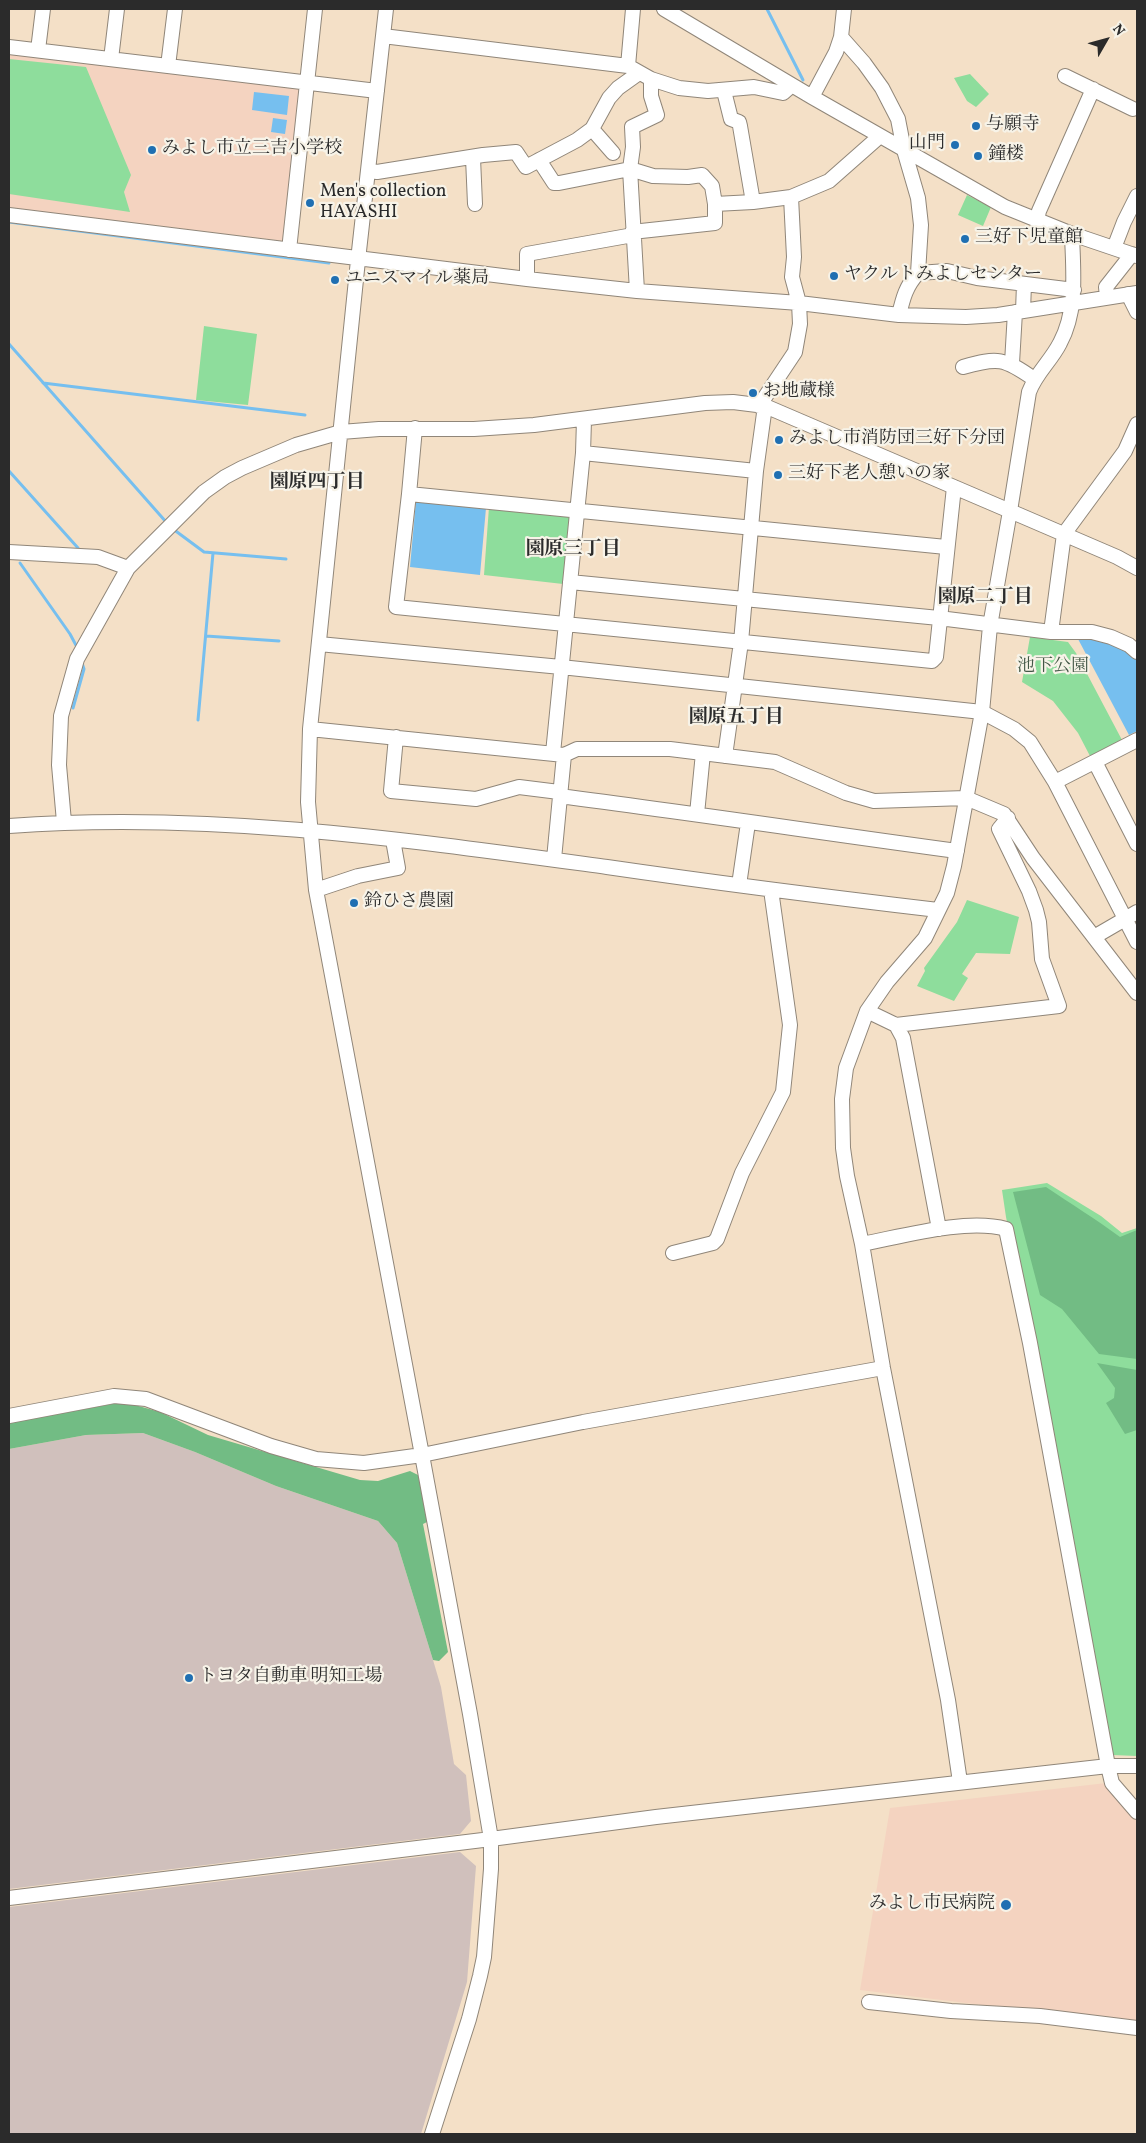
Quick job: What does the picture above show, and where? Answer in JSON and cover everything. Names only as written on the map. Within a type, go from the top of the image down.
[{"type":"street","points":[[38,50],[43,9]]},
{"type":"street","points":[[111,59],[117,9]]},
{"type":"street","points":[[168,66],[175,9]]},
{"type":"street","points":[[289,250],[315,9]]},
{"type":"street","points":[[386,9],[310,728],[308,765],[309,830],[316,890],[472,1724],[490,1839],[491,1869],[482,1966],[469,2019],[432,2134]]},
{"type":"street","points":[[633,9],[639,73],[651,96],[657,115],[632,127],[633,147],[630,169],[636,291]]},
{"type":"street","points":[[664,9],[679,13],[812,97],[1005,207],[1072,234],[1135,255],[1106,287],[1107,297]]},
{"type":"street","points":[[812,97],[836,52],[841,37],[844,9]]},
{"type":"street","points":[[383,36],[639,73],[679,88],[724,91],[754,87],[783,93],[792,85]]},
{"type":"street","points":[[841,37],[864,62],[891,102],[902,130],[904,150],[916,184],[919,206],[921,225],[918,273]]},
{"type":"street","points":[[9,47],[377,91]]},
{"type":"street","points":[[369,171],[378,172],[516,152],[526,167],[577,140],[592,128],[618,88],[639,73]]},
{"type":"street","points":[[1065,76],[1136,109]]},
{"type":"street","points":[[1037,220],[1039,211],[1093,89]]},
{"type":"street","points":[[724,91],[731,119],[739,122],[753,202]]},
{"type":"street","points":[[592,128],[613,153]]},
{"type":"street","points":[[715,204],[791,197],[829,181],[880,136]]},
{"type":"street","points":[[473,158],[475,204]]},
{"type":"street","points":[[527,279],[527,254],[633,234],[715,223],[715,204],[712,186],[702,175],[688,178],[653,176],[630,169],[559,183],[554,182],[539,160]]},
{"type":"street","points":[[1114,248],[1137,196]]},
{"type":"street","points":[[725,756],[741,642],[762,406],[795,352],[800,324],[799,303],[792,277],[794,257],[791,197]]},
{"type":"street","points":[[9,215],[358,260],[527,279],[636,291],[799,303],[899,315],[966,317],[1019,312],[1133,293],[1137,312]]},
{"type":"street","points":[[960,1782],[948,1700],[883,1368],[862,1244],[847,1176],[841,1114],[846,1068],[867,1011],[887,982],[925,938],[947,893],[957,851],[982,712],[990,626],[1010,511],[1026,401],[1034,379],[1056,350],[1068,324],[1074,290],[1072,234]]},
{"type":"street","points":[[899,315],[903,296],[909,282],[918,273],[947,271],[977,278],[1074,290]]},
{"type":"street","points":[[1012,363],[1024,284]]},
{"type":"street","points":[[963,367],[985,361],[1002,361],[1012,363],[1034,379]]},
{"type":"street","points":[[64,822],[59,765],[61,716],[77,659],[128,568],[198,498],[225,477],[296,445],[341,432],[415,428],[474,429],[584,420],[705,403],[733,402],[762,406],[1064,534],[1137,568]]},
{"type":"street","points":[[554,859],[559,794],[558,754],[561,667],[583,453],[584,420]]},
{"type":"street","points":[[1051,632],[1064,534],[1124,451],[1137,424]]},
{"type":"street","points":[[415,428],[396,607],[932,661],[936,657],[946,547],[954,487]]},
{"type":"street","points":[[583,453],[756,471]]},
{"type":"street","points":[[409,494],[946,547]]},
{"type":"street","points":[[9,552],[98,557],[128,568]]},
{"type":"street","points":[[570,582],[939,618],[990,626],[1051,632],[1092,632],[1110,636],[1137,652]]},
{"type":"street","points":[[319,644],[561,667],[982,712],[1014,729],[1030,742],[1131,915],[1137,942]]},
{"type":"street","points":[[310,728],[558,754],[577,749],[670,749],[775,762],[846,793],[874,801],[966,798],[1004,814],[1008,818],[1033,858],[1137,994]]},
{"type":"street","points":[[396,737],[392,790],[476,800],[519,788],[748,823],[957,851]]},
{"type":"street","points":[[1055,782],[1136,744]]},
{"type":"street","points":[[697,814],[703,753]]},
{"type":"street","points":[[1095,762],[1137,844]]},
{"type":"street","points":[[867,1011],[896,1025],[1059,1006],[1042,960],[1041,937],[1036,910],[1029,891],[999,829],[1008,818]]},
{"type":"street","points":[[9,826],[64,822],[171,821],[309,830],[554,859],[771,890],[938,910]]},
{"type":"street","points":[[739,884],[748,823]]},
{"type":"street","points":[[316,890],[358,876],[398,868],[393,840]]},
{"type":"street","points":[[673,1253],[713,1243],[717,1239],[754,1146],[782,1092],[790,1025],[771,890]]},
{"type":"street","points":[[1094,937],[1131,915]]},
{"type":"street","points":[[896,1025],[903,1038],[939,1230]]},
{"type":"street","points":[[862,1244],[939,1230],[990,1224],[1006,1228],[1030,1343],[1108,1766],[1112,1783],[1137,1812]]},
{"type":"street","points":[[9,1416],[114,1396],[146,1399],[272,1446],[316,1459],[364,1463],[422,1455],[583,1422],[883,1368]]},
{"type":"street","points":[[9,1898],[490,1839],[676,1814],[1108,1766],[1137,1766]]},
{"type":"street","points":[[869,2002],[951,2011],[1040,2016],[1137,2028]]},
{"type":"shaded area","name":"みよし市立三吉小学校","points":[[9,53],[298,87],[302,91],[284,241],[9,208]]},
{"type":"shaded area","name":"トヨタ自動車 明知工場","points":[[143,1433],[195,1452],[276,1486],[378,1521],[397,1543],[441,1687],[454,1764],[466,1775],[471,1821],[460,1834],[9,1889],[9,1449],[86,1435]]},
{"type":"shaded area","name":"みよし市民病院","points":[[1106,1783],[1137,1821],[1137,2024],[860,1990],[890,1808]]},
{"type":"shaded area","points":[[460,1852],[476,1866],[467,1982],[421,2134],[9,2134],[9,1907]]},
{"type":"green space","points":[[9,59],[86,67],[131,175],[124,192],[130,212],[9,194]]},
{"type":"green space","points":[[970,74],[989,94],[976,107],[967,101],[954,78]]},
{"type":"green space","points":[[967,195],[991,207],[983,226],[958,215]]},
{"type":"green space","points":[[204,326],[257,334],[248,405],[196,400]]},
{"type":"green space","points":[[489,507],[570,515],[563,584],[484,575]]},
{"type":"green space","name":"池下公園","points":[[1030,637],[1068,642],[1076,653],[1122,740],[1090,756],[1078,733],[1053,701],[1022,682]]},
{"type":"green space","points":[[967,900],[1019,917],[1010,954],[976,953],[962,974],[968,978],[954,1001],[917,986],[925,971],[924,968],[957,922]]},
{"type":"green space","points":[[1047,1183],[1101,1216],[1122,1233],[1137,1228],[1137,1756],[1112,1755],[1006,1217],[1002,1190]]},
{"type":"green space","points":[[1046,1187],[1120,1237],[1137,1230],[1137,1359],[1099,1354],[1062,1309],[1040,1295],[1013,1192]]},
{"type":"green space","points":[[1097,1363],[1137,1370],[1137,1430],[1125,1434],[1106,1403],[1114,1398],[1115,1388]]},
{"type":"green space","points":[[117,1403],[135,1405],[160,1412],[208,1435],[360,1480],[378,1481],[410,1471],[420,1476],[427,1522],[423,1524],[448,1652],[439,1661],[433,1660],[397,1543],[378,1521],[276,1486],[195,1452],[143,1433],[86,1435],[9,1449],[9,1423]]},
{"type":"water","points":[[254,92],[289,96],[287,115],[252,110]]},
{"type":"water","points":[[273,118],[287,120],[285,134],[271,132]]},
{"type":"water","points":[[416,500],[486,508],[480,575],[410,567]]},
{"type":"water","points":[[1078,639],[1109,643],[1137,658],[1137,731],[1129,735]]},
{"type":"waterway","points":[[767,9],[803,80]]},
{"type":"waterway","points":[[9,222],[329,263]]},
{"type":"waterway","points":[[9,344],[167,523]]},
{"type":"waterway","points":[[43,383],[305,415]]},
{"type":"waterway","points":[[9,471],[78,548]]},
{"type":"waterway","points":[[173,529],[204,552],[286,559]]},
{"type":"waterway","points":[[198,720],[213,553]]},
{"type":"waterway","points":[[20,563],[70,634],[78,649]]},
{"type":"waterway","points":[[206,636],[279,641]]},
{"type":"waterway","points":[[73,708],[84,669],[82,663]]},
{"type":"place","name":"与願寺","points":[[976,126]]},
{"type":"place","name":"山門","points":[[955,145]]},
{"type":"place","name":"みよし市立三吉小学校","points":[[152,150]]},
{"type":"place","name":"鐘楼","points":[[978,156]]},
{"type":"place","name":"Men's collection HAYASHI","points":[[310,203]]},
{"type":"place","name":"三好下児童館","points":[[965,239]]},
{"type":"place","name":"ヤクルトみよしセンター","points":[[834,276]]},
{"type":"place","name":"ユニスマイル薬局","points":[[335,280]]},
{"type":"place","name":"お地蔵様","points":[[753,393]]},
{"type":"place","name":"みよし市消防団三好下分団","points":[[779,440]]},
{"type":"place","name":"三好下老人憩いの家","points":[[778,475]]},
{"type":"place","name":"鈴ひさ農園","points":[[354,903]]},
{"type":"place","name":"トヨタ自動車 明知工場","points":[[189,1678]]},
{"type":"place","name":"みよし市民病院","points":[[1006,1905]]},
{"type":"district","name":"園原四丁目","points":[[317,484]]},
{"type":"district","name":"園原三丁目","points":[[573,551]]},
{"type":"district","name":"園原二丁目","points":[[985,599]]},
{"type":"district","name":"園原五丁目","points":[[736,719]]}]
